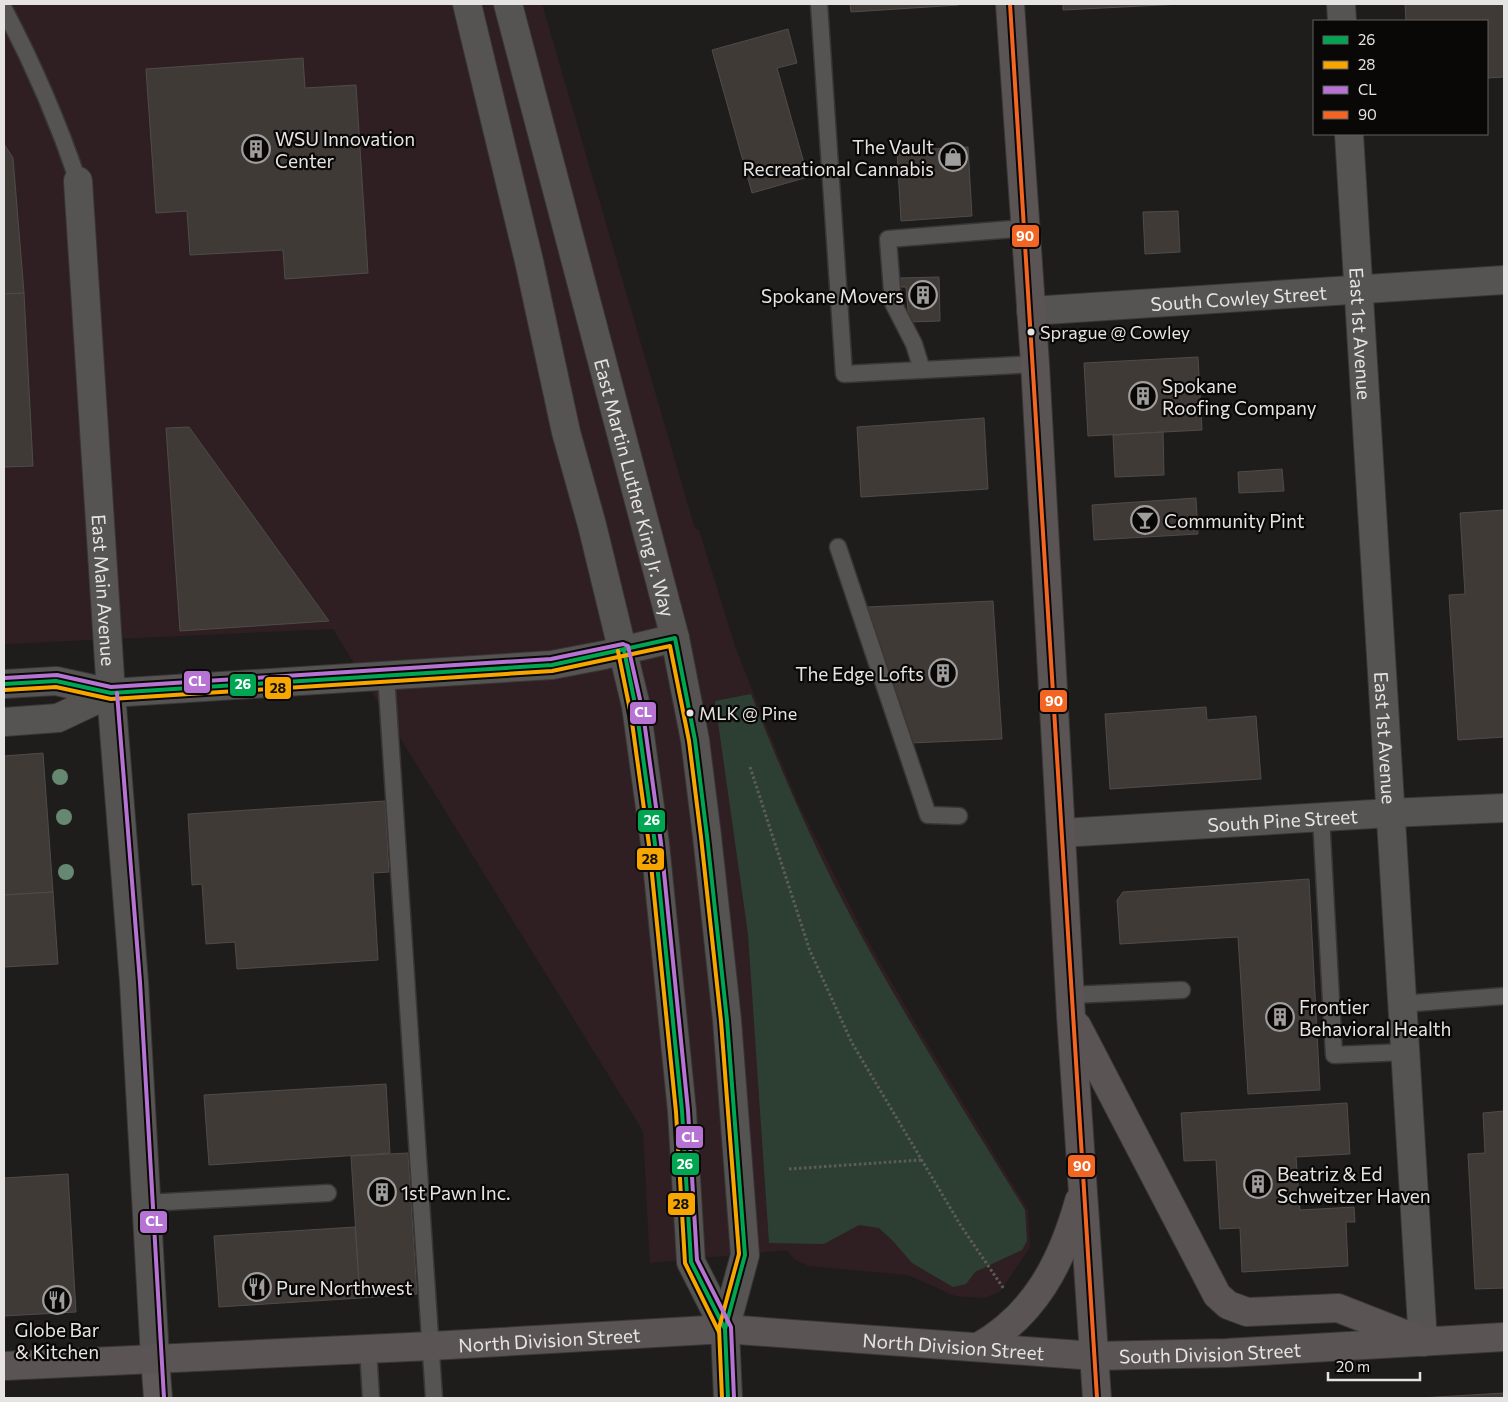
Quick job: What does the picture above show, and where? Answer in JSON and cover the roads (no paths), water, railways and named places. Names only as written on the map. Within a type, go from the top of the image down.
[{"type":"main road","points":[[1010,4],[1035,364],[1071,1006],[1097,1398]]},
{"type":"main road","points":[[1071,1006],[1217,1295],[1228,1305],[1247,1312],[1338,1308],[1423,1342]]},
{"type":"main road","points":[[978,1347],[999,1336],[1021,1316],[1042,1288],[1074,1222],[1084,1187]]},
{"type":"main road","name":"North Division Street","points":[[4,1366],[431,1346],[725,1329],[1095,1356]]},
{"type":"main road","name":"South Division Street","points":[[1095,1356],[1226,1352],[1504,1337]]},
{"type":"main road","points":[[155,1358],[158,1398]]},
{"type":"street","points":[[466,4],[529,260],[566,432],[624,650],[637,714],[655,844],[682,1111],[691,1262],[725,1329],[728,1398]]},
{"type":"street","name":"East Martin Luther King Jr. Way","points":[[508,4],[675,638],[695,740],[727,1020],[745,1255],[725,1329]]},
{"type":"street","points":[[1341,4],[1342,20]]},
{"type":"street","name":"East 1st Avenue","points":[[1349,135],[1423,1342]]},
{"type":"street","name":"East Main Avenue","points":[[78,181],[111,693],[134,982],[155,1358]]},
{"type":"street","name":"South Cowley Street","points":[[1031,311],[1358,288],[1504,280]]},
{"type":"street","points":[[4,684],[56,681],[111,693],[552,665],[675,638]]},
{"type":"street","points":[[4,722],[58,718],[111,693]]},
{"type":"street","name":"South Pine Street","points":[[1062,833],[1504,808]]},
{"type":"lane","points":[[819,4],[844,374],[1035,364]]},
{"type":"lane","points":[[4,9],[24,47],[64,138],[78,181]]},
{"type":"lane","points":[[922,370],[914,344],[893,303],[888,239],[1026,228]]},
{"type":"lane","points":[[838,547],[928,815],[959,816]]},
{"type":"lane","points":[[386,675],[434,1398]]},
{"type":"lane","points":[[1321,817],[1334,1055],[1405,1052]]},
{"type":"lane","points":[[1071,1006],[1182,990]]},
{"type":"lane","points":[[1402,1004],[1504,996]]},
{"type":"lane","points":[[146,1203],[328,1193]]},
{"type":"lane","points":[[368,1349],[371,1398]]},
{"type":"place","name":"WSU Innovation Center","points":[[256,149]]},
{"type":"place","name":"The Vault Recreational Cannabis","points":[[953,157]]},
{"type":"place","name":"Spokane Movers","points":[[923,295]]},
{"type":"place","name":"Sprague @ Cowley","points":[[1031,332]]},
{"type":"place","name":"Spokane Roofing Company","points":[[1143,396]]},
{"type":"place","name":"Community Pint","points":[[1145,520]]},
{"type":"place","name":"The Edge Lofts","points":[[943,673]]},
{"type":"place","name":"MLK @ Pine","points":[[690,713]]},
{"type":"place","name":"Frontier Behavioral Health","points":[[1280,1017]]},
{"type":"place","name":"Beatriz & Ed Schweitzer Haven","points":[[1258,1184]]},
{"type":"place","name":"1st Pawn Inc.","points":[[382,1192]]},
{"type":"place","name":"Pure Northwest","points":[[257,1287]]},
{"type":"place","name":"Globe Bar & Kitchen","points":[[57,1300]]}]
